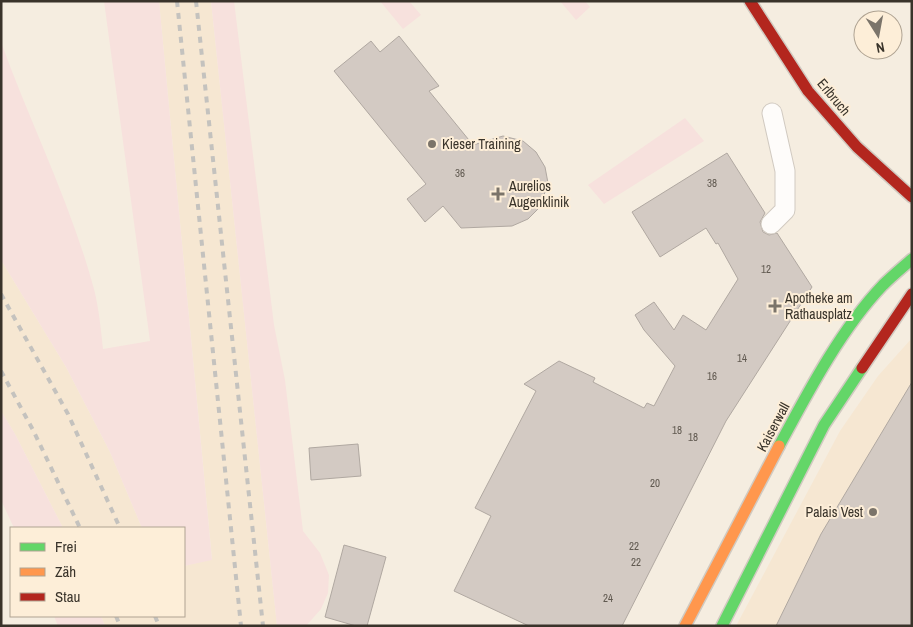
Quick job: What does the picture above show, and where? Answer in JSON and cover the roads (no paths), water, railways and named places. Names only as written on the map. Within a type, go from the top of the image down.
[{"type":"main road","name":"Erlbruch","points":[[750,1],[808,91],[857,147],[912,197]]},
{"type":"main road","name":"Kaiserwall","points":[[686,626],[800,407],[850,326],[883,285],[912,259]]},
{"type":"main road","points":[[722,626],[824,425],[912,294]]},
{"type":"lane","points":[[772,113],[785,171],[785,210],[772,224]]},
{"type":"railway","points":[[177,1],[241,626]]},
{"type":"railway","points":[[196,1],[263,626]]},
{"type":"railway","points":[[1,294],[68,414],[120,527]]},
{"type":"railway","points":[[1,371],[33,430],[80,527]]},
{"type":"railway","points":[[116,617],[120,626]]},
{"type":"railway","points":[[155,617],[159,626]]},
{"type":"place","name":"Kieser Training","points":[[432,144]]},
{"type":"place","name":"Aurelios Augenklinik","points":[[498,194]]},
{"type":"place","name":"Apotheke am Rathausplatz","points":[[775,306]]},
{"type":"place","name":"Palais Vest","points":[[873,512]]}]
